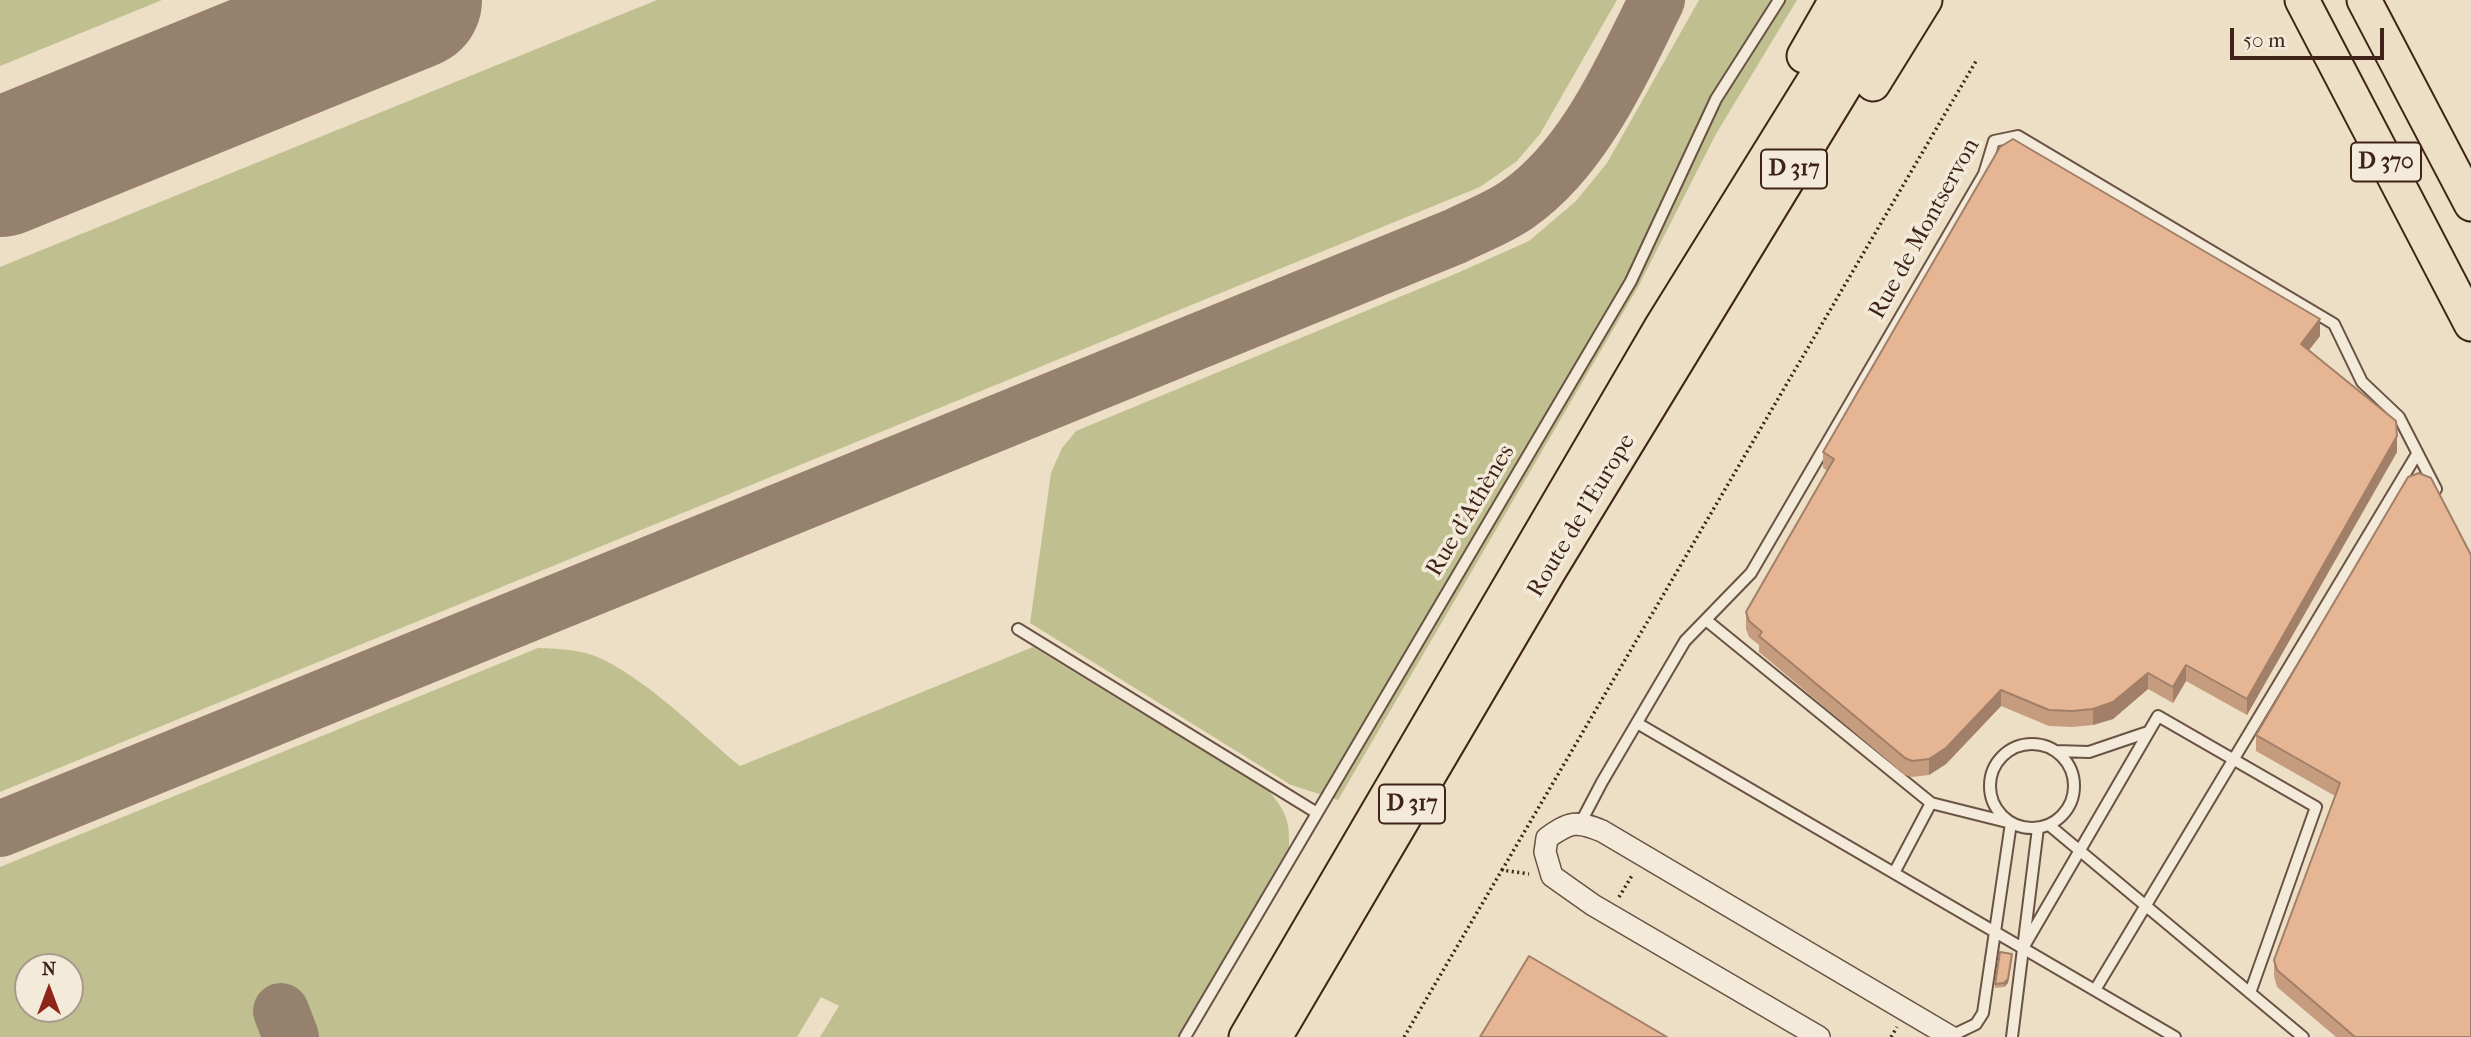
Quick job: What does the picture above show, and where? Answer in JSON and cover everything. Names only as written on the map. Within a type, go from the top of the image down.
[{"type":"main road","points":[[1836,0],[1663,307],[1675,334],[1718,335],[1925,0]]},
{"type":"main road","name":"Route de l'Europe","points":[[1276,1037],[1549,571],[1675,334],[1864,0]]},
{"type":"main road","name":"Route de l'Europe","points":[[1246,1037],[1675,334],[1897,0]]},
{"type":"main road","name":"D 370","points":[[2300,0],[2471,324]]},
{"type":"main road","name":"D 370","points":[[2364,0],[2471,204]]},
{"type":"street","points":[[1819,1037],[1609,914],[1552,876],[1545,852],[1547,838],[1560,828],[1581,822],[1602,831],[1950,1037]]},
{"type":"lane","name":"Rue d'Athènes","points":[[1185,1037],[1631,281],[1716,99],[1779,0]]},
{"type":"lane","name":"Rue de Montservon","points":[[1581,822],[1685,640],[1751,573],[1984,174],[1994,141],[2018,136],[2334,324],[2362,382],[2399,417],[2439,496]]},
{"type":"lane","points":[[2095,990],[2417,454]]},
{"type":"lane","points":[[1706,621],[1931,803],[2024,827],[2043,826],[2063,814],[2071,803],[2074,788],[2073,774],[2067,761],[2056,751],[2044,745],[2030,743],[2005,753],[1996,763],[1990,776],[1989,790],[2000,814],[2011,823]]},
{"type":"lane","points":[[1018,629],[1317,813]]},
{"type":"lane","points":[[2023,948],[2158,716],[2316,807],[2250,993]]},
{"type":"lane","points":[[1637,723],[2175,1037]]},
{"type":"lane","points":[[2056,751],[2088,752],[2149,731]]},
{"type":"lane","points":[[1894,873],[1931,803]]},
{"type":"lane","points":[[1950,1037],[1976,1024],[1983,1013],[2011,823]]},
{"type":"lane","points":[[2043,826],[2080,851],[2303,1037]]},
{"type":"lane","points":[[2012,1037],[2043,826]]},
{"type":"path","points":[[1404,1037],[1976,61]]},
{"type":"path","points":[[1609,914],[1644,856]]},
{"type":"path","points":[[1502,870],[1552,876]]},
{"type":"shaded area","points":[[0,0],[162,0],[0,66]]},
{"type":"shaded area","points":[[657,0],[1617,0],[1540,134],[1517,161],[1480,187],[0,792],[0,267]]},
{"type":"shaded area","points":[[1699,0],[1797,0],[1716,134],[1638,287],[1338,800],[1291,785],[1030,623],[1051,473],[1062,448],[1076,431],[1529,241],[1576,201],[1607,163]]},
{"type":"shaded area","points":[[1033,647],[1269,791],[1286,817],[1289,847],[1178,1037],[820,1037],[839,1006],[821,997],[797,1037],[0,1037],[0,867],[538,648],[587,653],[621,670],[657,695],[740,766]]},
{"type":"building","points":[[2013,139],[2320,319],[2301,344],[2396,421],[2397,436],[2247,699],[2186,665],[2173,687],[2148,673],[2113,702],[2093,709],[2049,710],[2001,690],[1946,748],[1929,759],[1912,761],[1905,758],[1759,636],[1762,632],[1749,621],[1746,612],[1834,459],[1823,452],[2000,147]]},
{"type":"building","points":[[2419,473],[2431,478],[2471,555],[2471,1037],[2355,1037],[2277,970],[2274,960],[2340,783],[2256,735],[2408,477]]},
{"type":"building","points":[[2000,952],[2012,954],[2008,979],[2004,983],[1995,984]]},
{"type":"building","points":[[1529,956],[1667,1037],[1480,1037]]},
{"type":"taxiway","points":[[0,829],[1456,236],[1496,217],[1518,204],[1541,185],[1563,163],[1582,138],[1615,83],[1657,0]]},
{"type":"taxiway","points":[[281,1011],[291,1037]]},
{"type":"runway","points":[[0,168],[413,0]]}]
